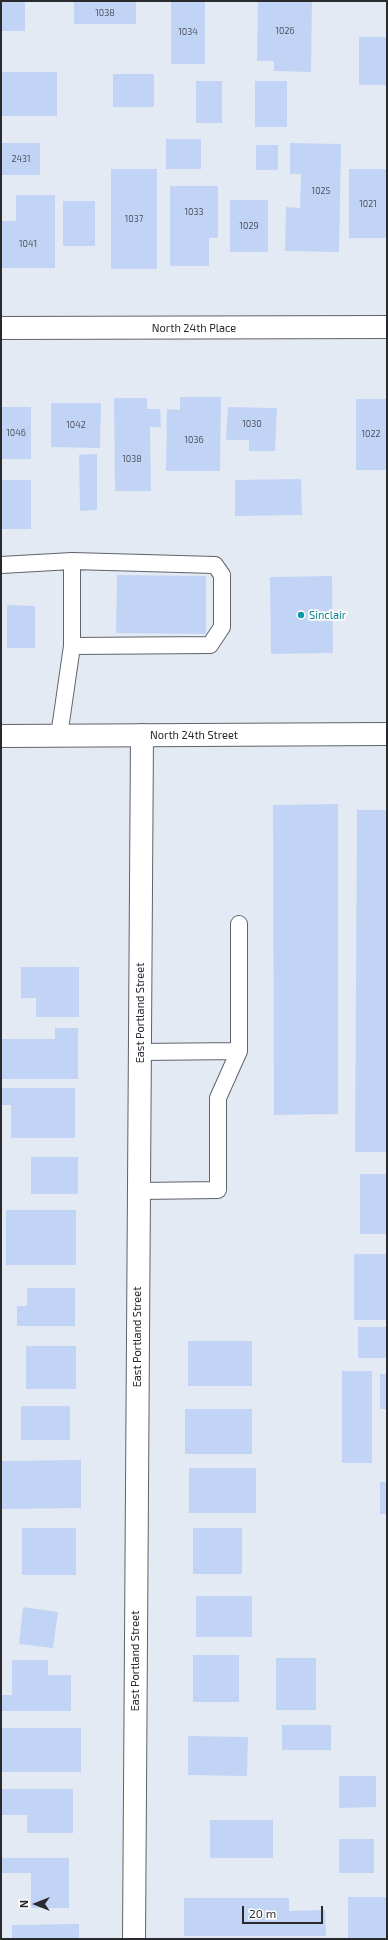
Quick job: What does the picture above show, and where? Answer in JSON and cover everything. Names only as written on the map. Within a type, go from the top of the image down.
[{"type":"street","name":"North 24th Place","points":[[1,328],[387,327]]},
{"type":"street","name":"North 24th Street","points":[[1,736],[387,734]]},
{"type":"street","name":"East Portland Street","points":[[134,1939],[142,735]]},
{"type":"lane","points":[[59,736],[72,646],[72,561]]},
{"type":"lane","points":[[1,565],[72,561],[215,565],[222,575],[222,627],[210,645],[72,646]]},
{"type":"lane","points":[[139,1191],[218,1190],[218,1098],[239,1051],[239,924]]},
{"type":"lane","points":[[140,1052],[239,1051]]},
{"type":"building","points":[[1,1],[25,1],[25,31],[1,31]]},
{"type":"building","points":[[74,1],[136,1],[136,24],[74,24]]},
{"type":"building","points":[[171,1],[205,1],[205,64],[171,64]]},
{"type":"building","points":[[258,1],[312,1],[311,72],[274,71],[274,61],[257,61]]},
{"type":"building","points":[[359,37],[387,37],[387,85],[359,85]]},
{"type":"building","points":[[2,72],[57,72],[57,116],[2,116]]},
{"type":"building","points":[[113,74],[154,74],[154,107],[113,107]]},
{"type":"building","points":[[196,81],[222,81],[222,123],[196,123]]},
{"type":"building","points":[[255,81],[287,81],[287,127],[255,127]]},
{"type":"building","points":[[166,139],[201,139],[201,169],[166,169]]},
{"type":"building","points":[[1,143],[40,143],[40,175],[1,175]]},
{"type":"building","points":[[290,143],[341,144],[339,252],[285,251],[286,207],[300,208],[301,174],[290,174]]},
{"type":"building","points":[[256,145],[278,145],[278,170],[256,170]]},
{"type":"building","points":[[111,169],[157,169],[157,269],[111,269]]},
{"type":"building","points":[[349,169],[387,169],[387,238],[349,238]]},
{"type":"building","points":[[170,186],[218,186],[218,238],[209,238],[209,266],[170,266]]},
{"type":"building","points":[[16,195],[55,195],[55,268],[1,268],[1,221],[16,221]]},
{"type":"building","points":[[230,200],[268,200],[268,252],[230,252]]},
{"type":"building","points":[[63,201],[95,201],[95,246],[63,246]]},
{"type":"building","points":[[180,397],[221,397],[220,471],[166,471],[167,409],[180,410]]},
{"type":"building","points":[[114,398],[147,398],[147,409],[160,409],[161,427],[150,427],[151,491],[115,491]]},
{"type":"building","points":[[356,399],[387,399],[387,470],[356,470]]},
{"type":"building","points":[[51,403],[101,403],[100,448],[51,447]]},
{"type":"building","points":[[1,407],[31,407],[31,459],[1,459]]},
{"type":"building","points":[[228,407],[277,408],[275,451],[249,451],[249,440],[226,440]]},
{"type":"building","points":[[97,454],[97,510],[80,511],[79,455]]},
{"type":"building","points":[[301,479],[302,515],[235,516],[235,480]]},
{"type":"building","points":[[1,480],[31,480],[31,529],[1,529]]},
{"type":"building","points":[[117,575],[206,576],[206,634],[116,633]]},
{"type":"building","name":"Sinclair","points":[[332,576],[333,653],[271,654],[270,577]]},
{"type":"building","points":[[7,605],[35,606],[35,648],[7,648]]},
{"type":"building","points":[[338,804],[338,1114],[274,1115],[273,805]]},
{"type":"building","points":[[357,810],[387,810],[387,1152],[355,1152]]},
{"type":"building","points":[[21,967],[79,967],[79,1017],[36,1017],[36,998],[21,998]]},
{"type":"building","points":[[55,1028],[78,1028],[78,1079],[1,1079],[1,1039],[55,1039]]},
{"type":"building","points":[[1,1088],[75,1088],[75,1138],[11,1138],[11,1105],[1,1105]]},
{"type":"building","points":[[31,1157],[78,1157],[78,1194],[31,1194]]},
{"type":"building","points":[[360,1174],[387,1174],[387,1234],[360,1234]]},
{"type":"building","points":[[6,1210],[76,1210],[76,1265],[6,1265]]},
{"type":"building","points":[[354,1254],[387,1254],[387,1320],[354,1320]]},
{"type":"building","points":[[27,1288],[75,1288],[75,1326],[17,1326],[17,1306],[27,1306]]},
{"type":"building","points":[[358,1327],[387,1327],[387,1358],[358,1358]]},
{"type":"building","points":[[188,1341],[252,1341],[252,1386],[188,1386]]},
{"type":"building","points":[[26,1346],[76,1346],[76,1389],[26,1389]]},
{"type":"building","points":[[342,1371],[372,1371],[372,1463],[342,1463]]},
{"type":"building","points":[[380,1374],[387,1374],[387,1409],[380,1409]]},
{"type":"building","points":[[21,1406],[70,1406],[70,1440],[21,1440]]},
{"type":"building","points":[[185,1409],[252,1409],[252,1454],[185,1454]]},
{"type":"building","points":[[81,1460],[81,1508],[1,1509],[1,1461]]},
{"type":"building","points":[[189,1468],[256,1468],[256,1513],[189,1513]]},
{"type":"building","points":[[380,1482],[387,1482],[387,1514],[380,1514]]},
{"type":"building","points":[[22,1528],[76,1528],[76,1575],[22,1575]]},
{"type":"building","points":[[193,1528],[242,1528],[242,1574],[193,1574]]},
{"type":"building","points":[[196,1596],[252,1596],[252,1637],[196,1637]]},
{"type":"building","points":[[23,1607],[58,1612],[53,1648],[19,1644]]},
{"type":"building","points":[[193,1655],[239,1655],[239,1702],[193,1702]]},
{"type":"building","points":[[276,1658],[316,1658],[316,1710],[276,1710]]},
{"type":"building","points":[[12,1660],[48,1660],[48,1675],[71,1675],[71,1711],[1,1711],[1,1695],[12,1695]]},
{"type":"building","points":[[282,1725],[331,1725],[331,1750],[282,1750]]},
{"type":"building","points":[[1,1728],[81,1728],[81,1772],[1,1772]]},
{"type":"building","points":[[188,1736],[248,1737],[247,1776],[188,1775]]},
{"type":"building","points":[[339,1776],[376,1776],[376,1807],[339,1808]]},
{"type":"building","points":[[1,1789],[73,1789],[73,1833],[27,1833],[27,1815],[1,1815]]},
{"type":"building","points":[[210,1820],[273,1820],[273,1858],[210,1858]]},
{"type":"building","points":[[339,1839],[374,1839],[374,1873],[339,1873]]},
{"type":"building","points":[[2,1858],[69,1858],[69,1908],[31,1908],[31,1873],[2,1873]]},
{"type":"building","points":[[348,1897],[387,1897],[387,1939],[348,1939]]},
{"type":"building","points":[[184,1898],[289,1898],[289,1911],[325,1910],[326,1936],[184,1936]]},
{"type":"building","points":[[79,1924],[79,1939],[12,1939],[12,1925]]},
{"type":"place","name":"Sinclair","points":[[301,615]]}]
